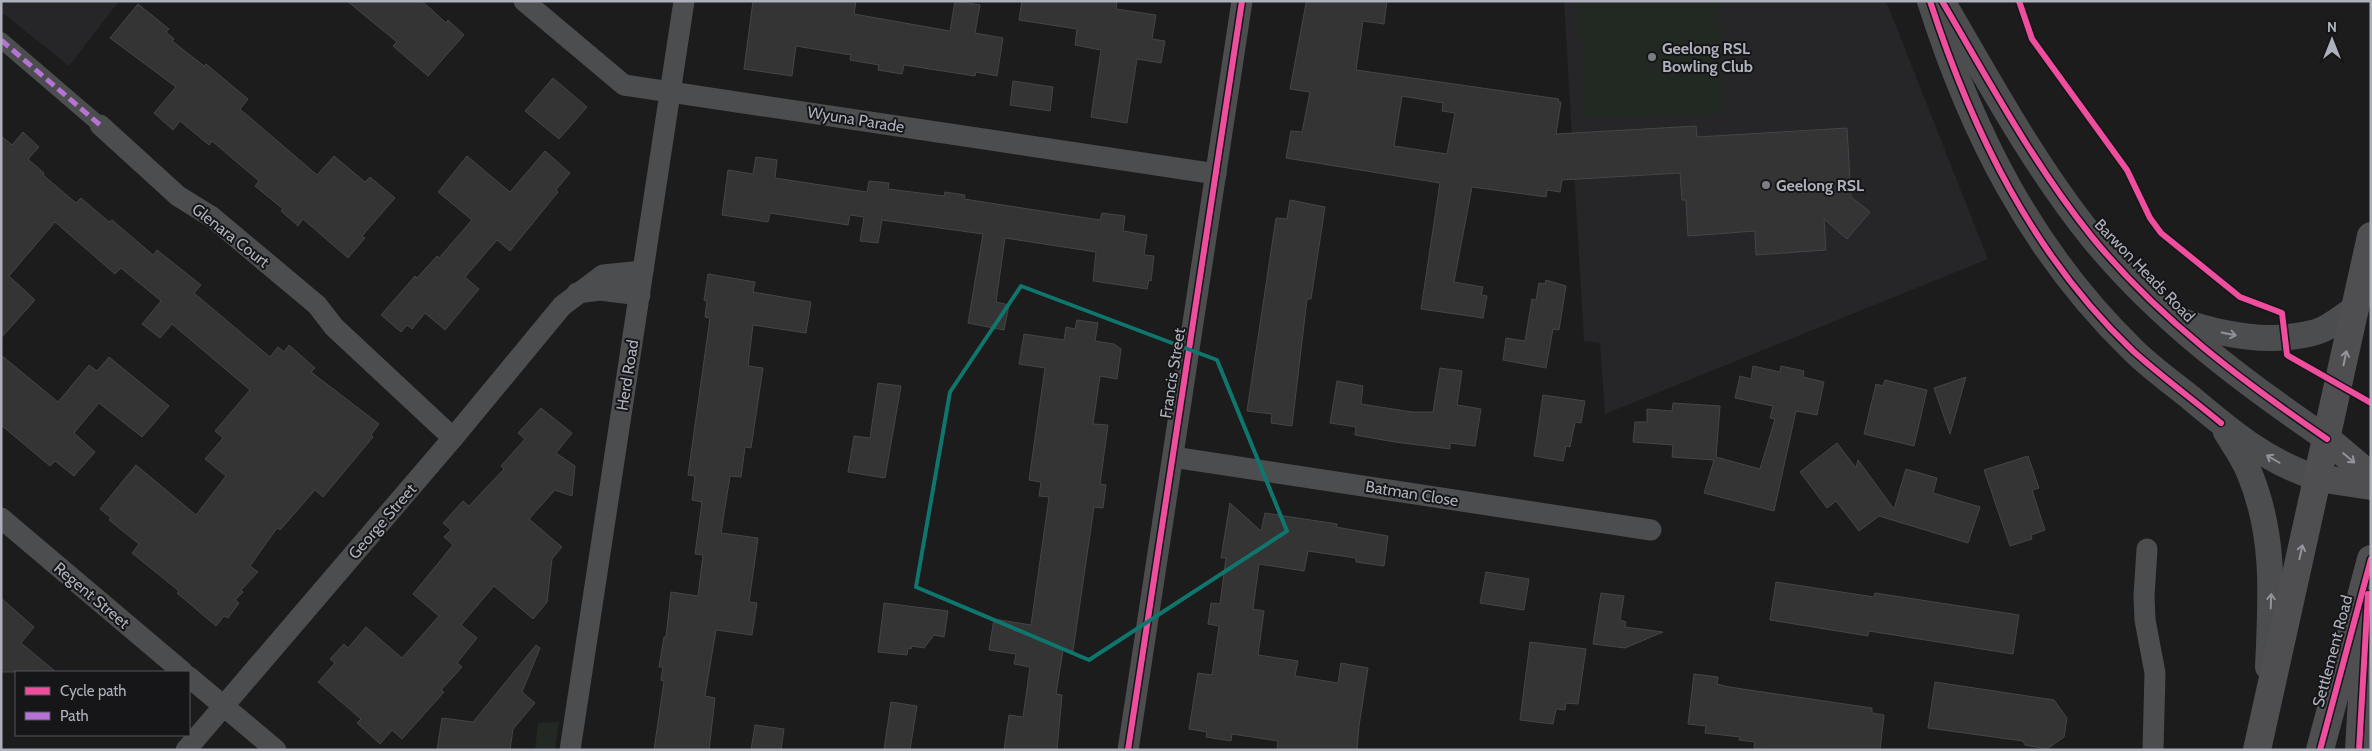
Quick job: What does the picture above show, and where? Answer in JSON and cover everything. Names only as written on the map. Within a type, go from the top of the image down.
[{"type":"main road","points":[[2257,750],[2371,236]]},
{"type":"main road","points":[[2327,439],[2371,476]]},
{"type":"main road","points":[[2318,478],[2371,486]]},
{"type":"main road","points":[[2359,750],[2370,563]]},
{"type":"main road","name":"Settlement Road","points":[[2320,750],[2370,563]]},
{"type":"street","name":"Wyuna Parade","points":[[524,1],[624,85],[1216,174]]},
{"type":"street","name":"Herd Road","points":[[570,750],[684,1]]},
{"type":"street","name":"Francis Street","points":[[1128,750],[1242,1]]},
{"type":"street","points":[[1930,1],[1970,114],[2026,218],[2067,277],[2134,351],[2221,423],[2282,465],[2318,478]]},
{"type":"street","name":"Barwon Heads Road","points":[[1942,1],[2021,136],[2064,199],[2109,257],[2166,315],[2214,357],[2327,439]]},
{"type":"street","name":"Glenara Court","points":[[1,40],[100,124],[178,196],[212,217],[317,305],[334,327],[453,438]]},
{"type":"street","points":[[2026,218],[2064,199]]},
{"type":"street","name":"George Street","points":[[186,750],[453,438],[562,306],[577,292],[603,275],[643,271]]},
{"type":"street","points":[[577,292],[600,290],[640,295]]},
{"type":"street","points":[[2166,315],[2216,332],[2240,337],[2286,337],[2318,331],[2356,308]]},
{"type":"street","points":[[2221,423],[2249,471],[2264,513],[2270,544],[2271,593],[2267,702]]},
{"type":"street","name":"Batman Close","points":[[1173,457],[1650,530]]},
{"type":"street","name":"Regent Street","points":[[1,518],[182,671]]},
{"type":"street","points":[[2147,549],[2144,602],[2155,673],[2152,750]]},
{"type":"street","points":[[190,678],[276,750]]},
{"type":"highlighted area","points":[[1021,286],[1217,360],[1287,531],[1089,660],[916,587],[950,392]]},
{"type":"shaded area","points":[[1,1],[119,1],[69,66],[4,14],[1,17]]},
{"type":"shaded area","points":[[1564,1],[1886,1],[1988,259],[1605,414],[1600,343],[1584,341]]},
{"type":"shaded area","name":"Geelong RSL Bowling Club","points":[[1579,1],[1719,1],[1725,113],[1585,119]]},
{"type":"shaded area","points":[[559,722],[555,750],[535,750],[538,723]]},
{"type":"building","points":[[347,1],[422,1],[446,23],[448,20],[464,35],[428,76],[393,46],[397,42]]},
{"type":"building","points":[[753,1],[856,1],[854,14],[950,31],[955,1],[980,5],[975,33],[1003,38],[997,76],[976,72],[975,76],[904,65],[902,74],[878,70],[879,65],[850,60],[851,55],[796,46],[792,76],[744,69]]},
{"type":"building","points":[[1022,1],[1117,1],[1116,9],[1156,15],[1152,39],[1165,41],[1161,63],[1137,59],[1127,123],[1091,117],[1101,50],[1075,45],[1077,29],[1019,20]]},
{"type":"building","points":[[1309,1],[1387,1],[1384,24],[1363,21],[1356,70],[1559,99],[1558,102],[1561,102],[1556,134],[1696,126],[1697,137],[1847,128],[1851,197],[1870,212],[1847,239],[1824,219],[1826,250],[1756,255],[1755,231],[1688,236],[1686,200],[1682,200],[1680,173],[1562,180],[1560,192],[1547,190],[1546,197],[1472,187],[1454,282],[1483,287],[1481,295],[1487,296],[1483,318],[1421,309],[1440,183],[1286,158],[1291,131],[1302,132],[1310,92],[1290,89],[1306,3]],"holes":[[[1402,96],[1443,103],[1442,111],[1455,113],[1447,154],[1394,146]]]},
{"type":"building","points":[[138,4],[169,29],[166,32],[174,39],[172,41],[204,66],[206,64],[248,99],[240,109],[317,175],[334,156],[365,182],[370,177],[395,198],[362,236],[365,238],[348,258],[303,219],[298,226],[281,211],[283,209],[255,186],[259,181],[212,141],[209,145],[180,121],[173,130],[154,113],[176,87],[110,38]]},
{"type":"building","points":[[553,78],[587,107],[559,139],[525,111]]},
{"type":"building","points":[[1013,81],[1053,87],[1050,111],[1010,105]]},
{"type":"building","points":[[23,132],[39,147],[28,159],[44,173],[43,175],[76,203],[81,198],[109,222],[112,220],[153,255],[157,250],[201,285],[194,293],[270,357],[278,347],[284,352],[289,345],[315,368],[311,372],[379,424],[371,435],[373,437],[323,497],[315,490],[280,530],[277,528],[250,566],[258,572],[241,590],[243,592],[235,600],[239,603],[228,618],[224,616],[216,626],[177,593],[179,591],[132,553],[139,544],[109,520],[111,518],[100,509],[136,465],[196,515],[226,476],[205,459],[223,438],[215,431],[250,390],[172,324],[160,338],[142,324],[161,301],[121,268],[115,274],[55,222],[9,276],[35,300],[1,338],[1,136],[12,145]]},
{"type":"building","points":[[545,151],[570,173],[556,190],[558,192],[510,251],[497,240],[465,277],[479,289],[445,330],[425,313],[412,329],[407,325],[401,332],[381,315],[415,276],[417,278],[437,256],[439,258],[472,220],[438,192],[467,156],[510,192]]},
{"type":"building","points":[[756,157],[777,160],[775,178],[867,192],[869,181],[889,183],[888,189],[944,196],[945,192],[965,195],[964,199],[1100,220],[1102,213],[1125,216],[1123,231],[1147,235],[1144,255],[1154,256],[1151,281],[1149,280],[1147,289],[1093,281],[1096,252],[1005,238],[996,302],[1009,305],[1004,330],[968,323],[983,234],[882,220],[878,243],[860,241],[864,217],[850,215],[848,225],[770,213],[768,222],[722,215],[728,170],[753,174]]},
{"type":"building","points":[[1290,200],[1325,207],[1311,299],[1307,299],[1292,426],[1271,423],[1272,414],[1247,411],[1276,218],[1287,219]]},
{"type":"building","points":[[708,274],[755,282],[753,292],[811,302],[806,333],[753,325],[748,366],[763,368],[751,448],[745,447],[741,477],[730,476],[721,533],[758,538],[749,602],[757,603],[752,635],[716,630],[705,696],[715,698],[709,750],[654,750],[664,681],[661,680],[663,667],[659,667],[664,637],[666,637],[671,592],[698,596],[703,555],[695,554],[702,502],[692,500],[695,476],[688,475],[710,318],[705,317],[707,301],[704,300]]},
{"type":"building","points":[[1546,280],[1566,286],[1559,330],[1553,329],[1546,368],[1503,360],[1506,338],[1525,341],[1532,299],[1536,300],[1539,283],[1545,284]]},
{"type":"building","points":[[1077,320],[1098,323],[1095,341],[1114,344],[1121,349],[1117,379],[1100,376],[1093,424],[1108,425],[1100,484],[1106,485],[1103,508],[1094,507],[1073,651],[1063,650],[1056,694],[1062,695],[1057,750],[1004,750],[1009,715],[1023,717],[1030,667],[1014,664],[1016,654],[989,650],[994,619],[1031,625],[1049,497],[1039,496],[1041,482],[1029,480],[1045,368],[1019,364],[1024,334],[1064,340],[1066,327],[1075,329]]},
{"type":"building","points":[[1,355],[58,402],[89,365],[97,371],[109,357],[169,406],[142,437],[99,403],[74,433],[95,452],[74,476],[55,461],[50,466],[1,425]]},
{"type":"building","points":[[1753,366],[1780,372],[1781,366],[1804,371],[1803,377],[1824,382],[1817,415],[1796,411],[1774,511],[1704,493],[1714,460],[1672,457],[1673,445],[1633,442],[1635,422],[1647,422],[1647,409],[1672,411],[1673,403],[1720,406],[1716,457],[1760,469],[1775,419],[1770,418],[1773,406],[1735,398],[1740,376],[1751,379]]},
{"type":"building","points":[[1440,368],[1462,371],[1457,405],[1481,409],[1475,446],[1450,443],[1450,449],[1395,442],[1355,435],[1356,427],[1330,423],[1337,381],[1363,386],[1361,404],[1412,412],[1433,412]]},
{"type":"building","points":[[1966,377],[1950,434],[1934,388]]},
{"type":"building","points":[[1885,380],[1927,390],[1914,446],[1864,434],[1876,384],[1883,386]]},
{"type":"building","points":[[878,383],[901,386],[885,478],[848,472],[854,436],[870,438]]},
{"type":"building","points":[[1543,395],[1585,401],[1581,423],[1575,422],[1570,447],[1566,446],[1563,461],[1534,456]]},
{"type":"building","points":[[541,408],[572,433],[556,453],[575,466],[572,496],[555,490],[529,519],[562,547],[552,559],[547,602],[533,619],[494,586],[461,625],[477,638],[457,663],[462,667],[441,690],[444,692],[402,739],[392,730],[380,744],[357,723],[361,719],[318,682],[335,663],[330,659],[344,644],[348,648],[366,627],[402,658],[439,616],[413,594],[453,545],[444,537],[451,530],[443,523],[463,501],[469,506],[504,469],[501,466],[525,439],[518,433]]},
{"type":"building","points":[[1837,443],[1856,468],[1858,460],[1894,509],[1906,469],[1937,478],[1933,493],[1980,507],[1968,543],[1879,516],[1859,531],[1836,501],[1827,508],[1800,472]]},
{"type":"building","points":[[2028,456],[2039,488],[2032,490],[2045,530],[2031,535],[2032,539],[2010,546],[1984,470]]},
{"type":"building","points":[[1230,503],[1261,531],[1265,513],[1337,524],[1336,527],[1388,536],[1384,566],[1356,562],[1356,558],[1308,551],[1304,571],[1259,564],[1253,609],[1264,611],[1258,655],[1298,661],[1295,676],[1338,683],[1341,663],[1368,668],[1357,750],[1277,750],[1278,741],[1232,734],[1231,741],[1206,737],[1207,732],[1189,729],[1198,673],[1212,675],[1219,626],[1208,624],[1211,603],[1220,604],[1226,558],[1221,558]]},
{"type":"building","points":[[1486,572],[1529,579],[1524,610],[1480,603]]},
{"type":"building","points":[[1776,582],[1874,597],[1875,593],[2019,615],[2013,654],[1869,631],[1868,636],[1770,620]]},
{"type":"building","points":[[1601,593],[1624,596],[1620,620],[1626,622],[1625,627],[1663,632],[1625,648],[1593,644]]},
{"type":"building","points":[[1,598],[34,627],[21,643],[55,671],[1,672]]},
{"type":"building","points":[[884,603],[948,611],[944,637],[934,635],[924,648],[912,646],[911,649],[908,648],[907,655],[878,652]]},
{"type":"building","points":[[1530,642],[1586,649],[1578,704],[1566,703],[1565,710],[1556,709],[1553,724],[1520,720]]},
{"type":"building","points":[[536,645],[540,648],[522,692],[535,703],[513,729],[510,750],[437,750],[442,718],[473,722]]},
{"type":"building","points":[[1694,674],[1718,677],[1717,684],[1729,687],[1872,708],[1872,713],[1884,715],[1880,750],[1769,750],[1754,748],[1755,742],[1739,740],[1740,737],[1705,733],[1706,726],[1688,724]]},
{"type":"building","points":[[1935,682],[2054,700],[2067,718],[2064,737],[2047,749],[2025,745],[2023,741],[1928,728]]},
{"type":"building","points":[[891,702],[917,706],[910,750],[884,750]]},
{"type":"building","points":[[755,725],[784,729],[781,750],[751,750]]},
{"type":"marked path","points":[[1,40],[100,125]]},
{"type":"cycle path","points":[[1128,750],[1242,1]]},
{"type":"cycle path","points":[[1930,1],[1965,97],[1986,144],[2036,233],[2065,275],[2097,314],[2133,351],[2221,423]]},
{"type":"cycle path","points":[[1942,1],[2031,152],[2092,237],[2118,267],[2145,295],[2202,347],[2327,439]]},
{"type":"cycle path","points":[[2019,1],[2032,39],[2127,170],[2150,218],[2161,233],[2240,297],[2282,313],[2287,355],[2371,403]]},
{"type":"cycle path","points":[[2320,750],[2371,559]]},
{"type":"cycle path","points":[[2359,750],[2368,594]]},
{"type":"place","name":"Geelong RSL Bowling Club","points":[[1652,57]]},
{"type":"place","name":"Geelong RSL","points":[[1766,185]]}]
